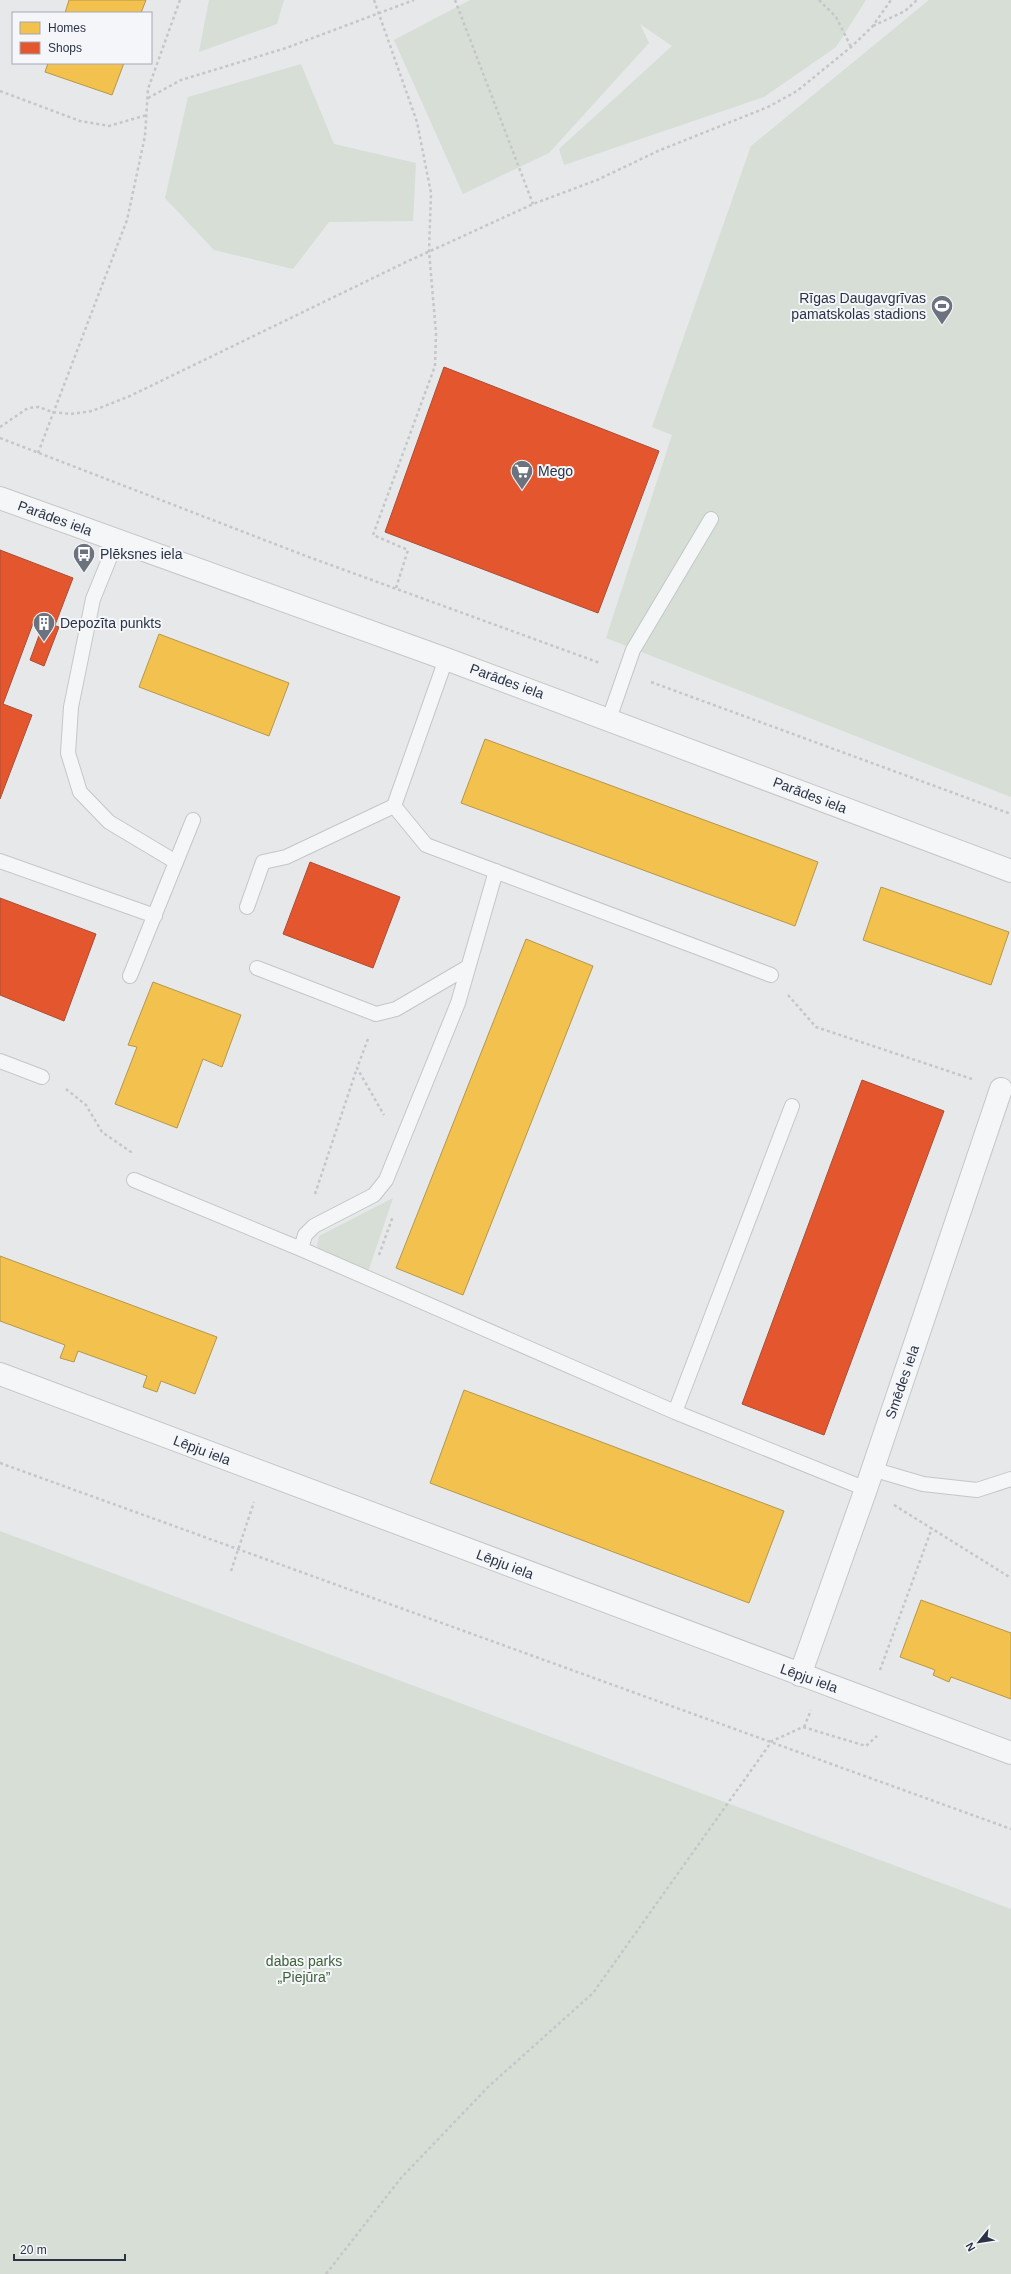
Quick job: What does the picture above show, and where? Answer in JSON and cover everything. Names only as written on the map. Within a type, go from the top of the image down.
[{"type":"street","name":"Parādes iela","points":[[0,498],[609,719],[1011,871]]},
{"type":"street","name":"Smēdes iela","points":[[800,1675],[869,1479],[1001,1088]]},
{"type":"street","name":"Lēpju iela","points":[[0,1374],[1011,1753]]},
{"type":"lane","points":[[609,719],[633,650],[711,519]]},
{"type":"lane","points":[[117,540],[93,599],[71,707],[68,753],[80,792],[109,822],[176,862]]},
{"type":"lane","points":[[246,907],[263,862],[286,857],[394,806],[446,659]]},
{"type":"lane","points":[[394,806],[426,845],[771,975]]},
{"type":"lane","points":[[130,976],[193,820]]},
{"type":"lane","points":[[0,861],[155,916]]},
{"type":"lane","points":[[301,1249],[305,1235],[314,1226],[374,1194],[386,1180],[458,1003],[496,871]]},
{"type":"lane","points":[[257,968],[376,1014],[396,1009],[468,967]]},
{"type":"lane","points":[[0,1061],[42,1078]]},
{"type":"lane","points":[[675,1412],[792,1106]]},
{"type":"lane","points":[[134,1180],[301,1249],[675,1412],[869,1479],[978,1490],[1011,1479]]},
{"type":"path","points":[[38,453],[52,412],[126,220],[142,151],[147,99],[154,70],[180,0]]},
{"type":"path","points":[[374,0],[417,122],[431,193],[429,251],[436,333],[435,366],[373,535],[408,550],[396,588]]},
{"type":"path","points":[[147,99],[181,80],[286,48],[414,0]]},
{"type":"path","points":[[455,0],[533,204]]},
{"type":"path","points":[[819,0],[836,17],[851,47]]},
{"type":"path","points":[[0,427],[28,408],[39,406],[52,412],[71,414],[92,410],[130,396],[429,251],[533,204],[597,180],[658,151],[768,107],[797,91],[851,47],[872,26],[891,0]]},
{"type":"path","points":[[872,26],[905,11],[917,0]]},
{"type":"path","points":[[0,91],[87,122],[108,126],[146,115]]},
{"type":"path","points":[[0,438],[396,588],[1011,814]]},
{"type":"path","points":[[771,975],[816,1027],[1001,1088]]},
{"type":"path","points":[[314,1226],[309,1214],[376,1014]]},
{"type":"path","points":[[357,1068],[400,1145]]},
{"type":"path","points":[[42,1078],[61,1085],[86,1105],[102,1132],[131,1152],[134,1180]]},
{"type":"path","points":[[0,1463],[1011,1828]]},
{"type":"path","points":[[869,1479],[932,1528],[1011,1578]]},
{"type":"path","points":[[231,1572],[237,1548],[249,1517]]},
{"type":"path","points":[[869,1700],[932,1528]]},
{"type":"path","points":[[804,1728],[812,1707]]},
{"type":"path","points":[[326,2274],[406,2172],[488,2087],[593,1993],[772,1741],[804,1728],[866,1746],[877,1736],[870,1732]]},
{"type":"green space","points":[[209,0],[284,0],[277,24],[199,52]]},
{"type":"green space","points":[[470,0],[866,0],[836,47],[764,97],[564,165],[559,149],[672,46],[640,24],[649,43],[549,153],[463,194],[394,40]]},
{"type":"green space","points":[[929,0],[1011,0],[1011,797],[606,638],[672,435],[652,427],[751,146]]},
{"type":"green space","points":[[301,64],[334,144],[416,163],[413,221],[329,222],[293,269],[214,250],[165,198],[188,97]]},
{"type":"green space","points":[[393,1198],[368,1272],[317,1247],[319,1236]]},
{"type":"green space","name":"dabas parks „Piejūra”","points":[[0,1531],[1011,1909],[1011,2274],[0,2274]]},
{"type":"building: Homes","points":[[69,0],[146,0],[141,12],[65,12]]},
{"type":"building: Homes","points":[[48,64],[124,64],[112,95],[45,72]]},
{"type":"building: Homes","points":[[159,634],[289,683],[269,736],[139,687]]},
{"type":"building: Homes","points":[[485,739],[818,862],[795,926],[461,803]]},
{"type":"building: Homes","points":[[881,887],[1009,932],[991,985],[863,940]]},
{"type":"building: Homes","points":[[526,939],[593,966],[463,1295],[396,1268]]},
{"type":"building: Homes","points":[[153,982],[241,1015],[222,1067],[203,1059],[177,1128],[115,1104],[137,1047],[128,1045]]},
{"type":"building: Homes","points":[[0,1256],[217,1337],[195,1394],[161,1381],[157,1392],[143,1387],[147,1376],[78,1351],[74,1362],[60,1358],[65,1345],[0,1321]]},
{"type":"building: Homes","points":[[464,1390],[784,1511],[749,1603],[430,1483]]},
{"type":"building: Homes","points":[[921,1600],[1011,1633],[1011,1699],[951,1677],[949,1682],[933,1675],[935,1670],[900,1657]]},
{"type":"building: Shops","name":"Mego","points":[[444,367],[659,451],[598,613],[385,532]]},
{"type":"building: Shops","points":[[0,550],[73,578],[55,625],[35,618],[3,704],[32,715],[0,799]]},
{"type":"building: Shops","name":"Depozīta punkts","points":[[44,622],[59,627],[44,666],[30,660]]},
{"type":"building: Shops","points":[[310,862],[400,897],[373,968],[283,934]]},
{"type":"building: Shops","points":[[0,898],[96,934],[64,1021],[0,995]]},
{"type":"building: Shops","points":[[862,1080],[944,1111],[824,1435],[742,1404]]},
{"type":"place","name":"Rīgas Daugavgrīvas pamatskolas stadions","points":[[942,326]]},
{"type":"place","name":"Mego","points":[[522,490]]},
{"type":"place","name":"Plēksnes iela","points":[[84,574]]},
{"type":"place","name":"Depozīta punkts","points":[[44,642]]}]
